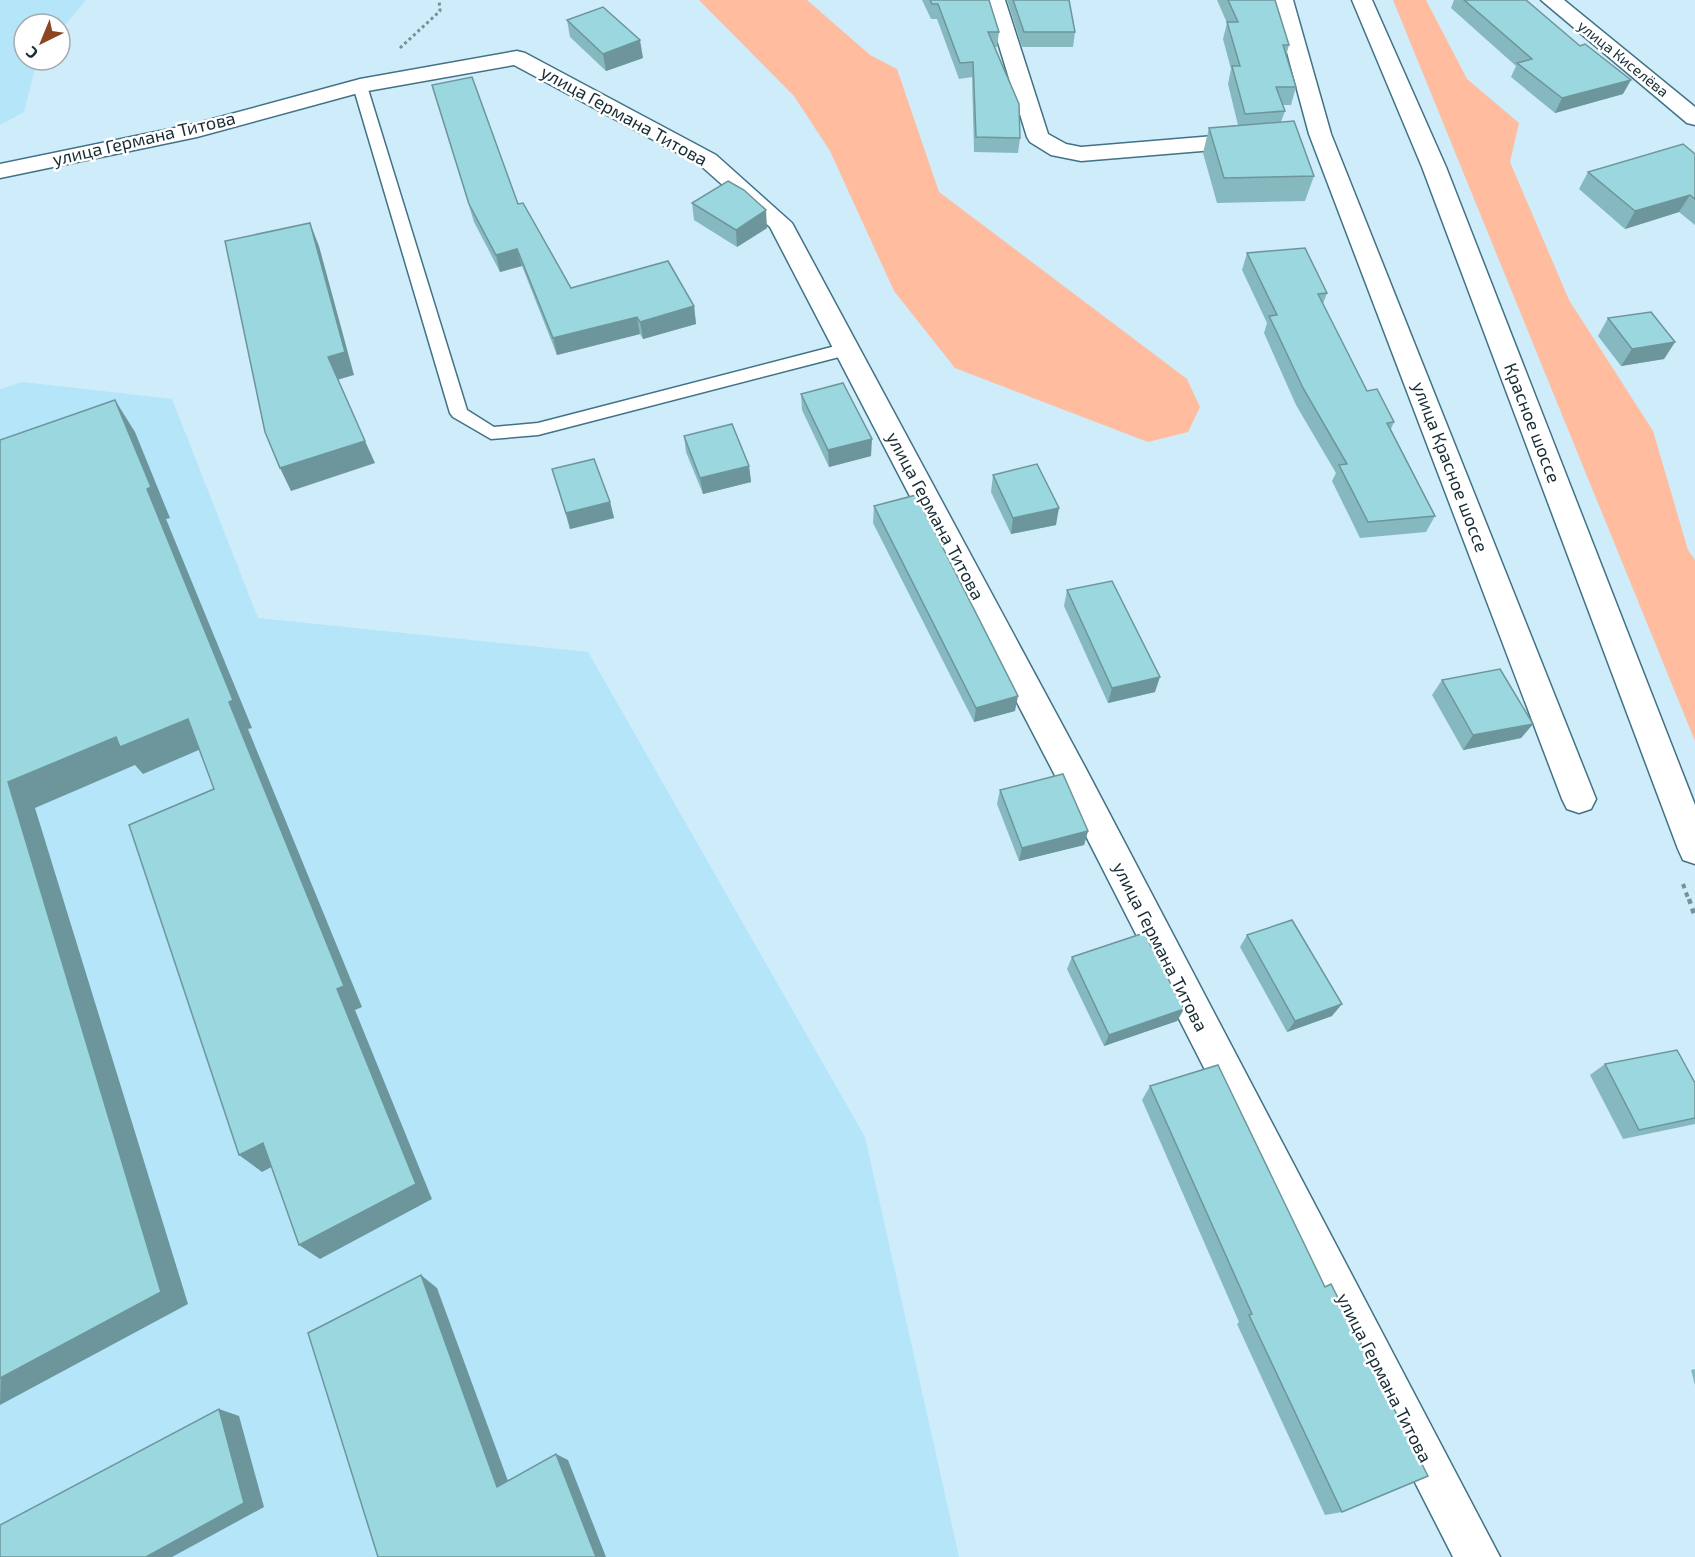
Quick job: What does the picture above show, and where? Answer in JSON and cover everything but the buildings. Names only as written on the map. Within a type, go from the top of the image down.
[{"type":"street","points":[[995,0],[1038,137],[1059,150],[1081,154],[1275,137]]},
{"type":"street","name":"улица Красное шоссе","points":[[1283,0],[1309,135],[1579,800]]},
{"type":"street","name":"Красное шоссе","points":[[1362,0],[1434,167],[1695,849]]},
{"type":"street","name":"улица Киселёва","points":[[1551,0],[1695,118]]},
{"type":"street","name":"улица Германа Титова","points":[[0,171],[198,130],[360,86],[518,58],[708,160],[780,223],[1078,788],[1477,1557]]},
{"type":"lane","points":[[360,86],[449,372],[459,412],[491,433],[538,429],[847,349]]},
{"type":"path","points":[[360,86],[440,11],[439,0]]},
{"type":"shaded area","points":[[0,0],[86,0],[72,17],[72,12],[12,12],[12,72],[34,72],[24,112],[0,125]]},
{"type":"shaded area","points":[[699,0],[807,0],[870,55],[897,69],[939,192],[1187,379],[1200,407],[1188,432],[1148,442],[955,368],[894,291],[830,151],[794,96]]},
{"type":"shaded area","points":[[1393,0],[1426,0],[1467,79],[1519,123],[1510,162],[1569,300],[1653,431],[1688,550],[1695,560],[1695,741]]},
{"type":"shaded area","points":[[23,382],[172,399],[258,618],[588,652],[865,1137],[959,1557],[0,1557],[0,389]]}]
